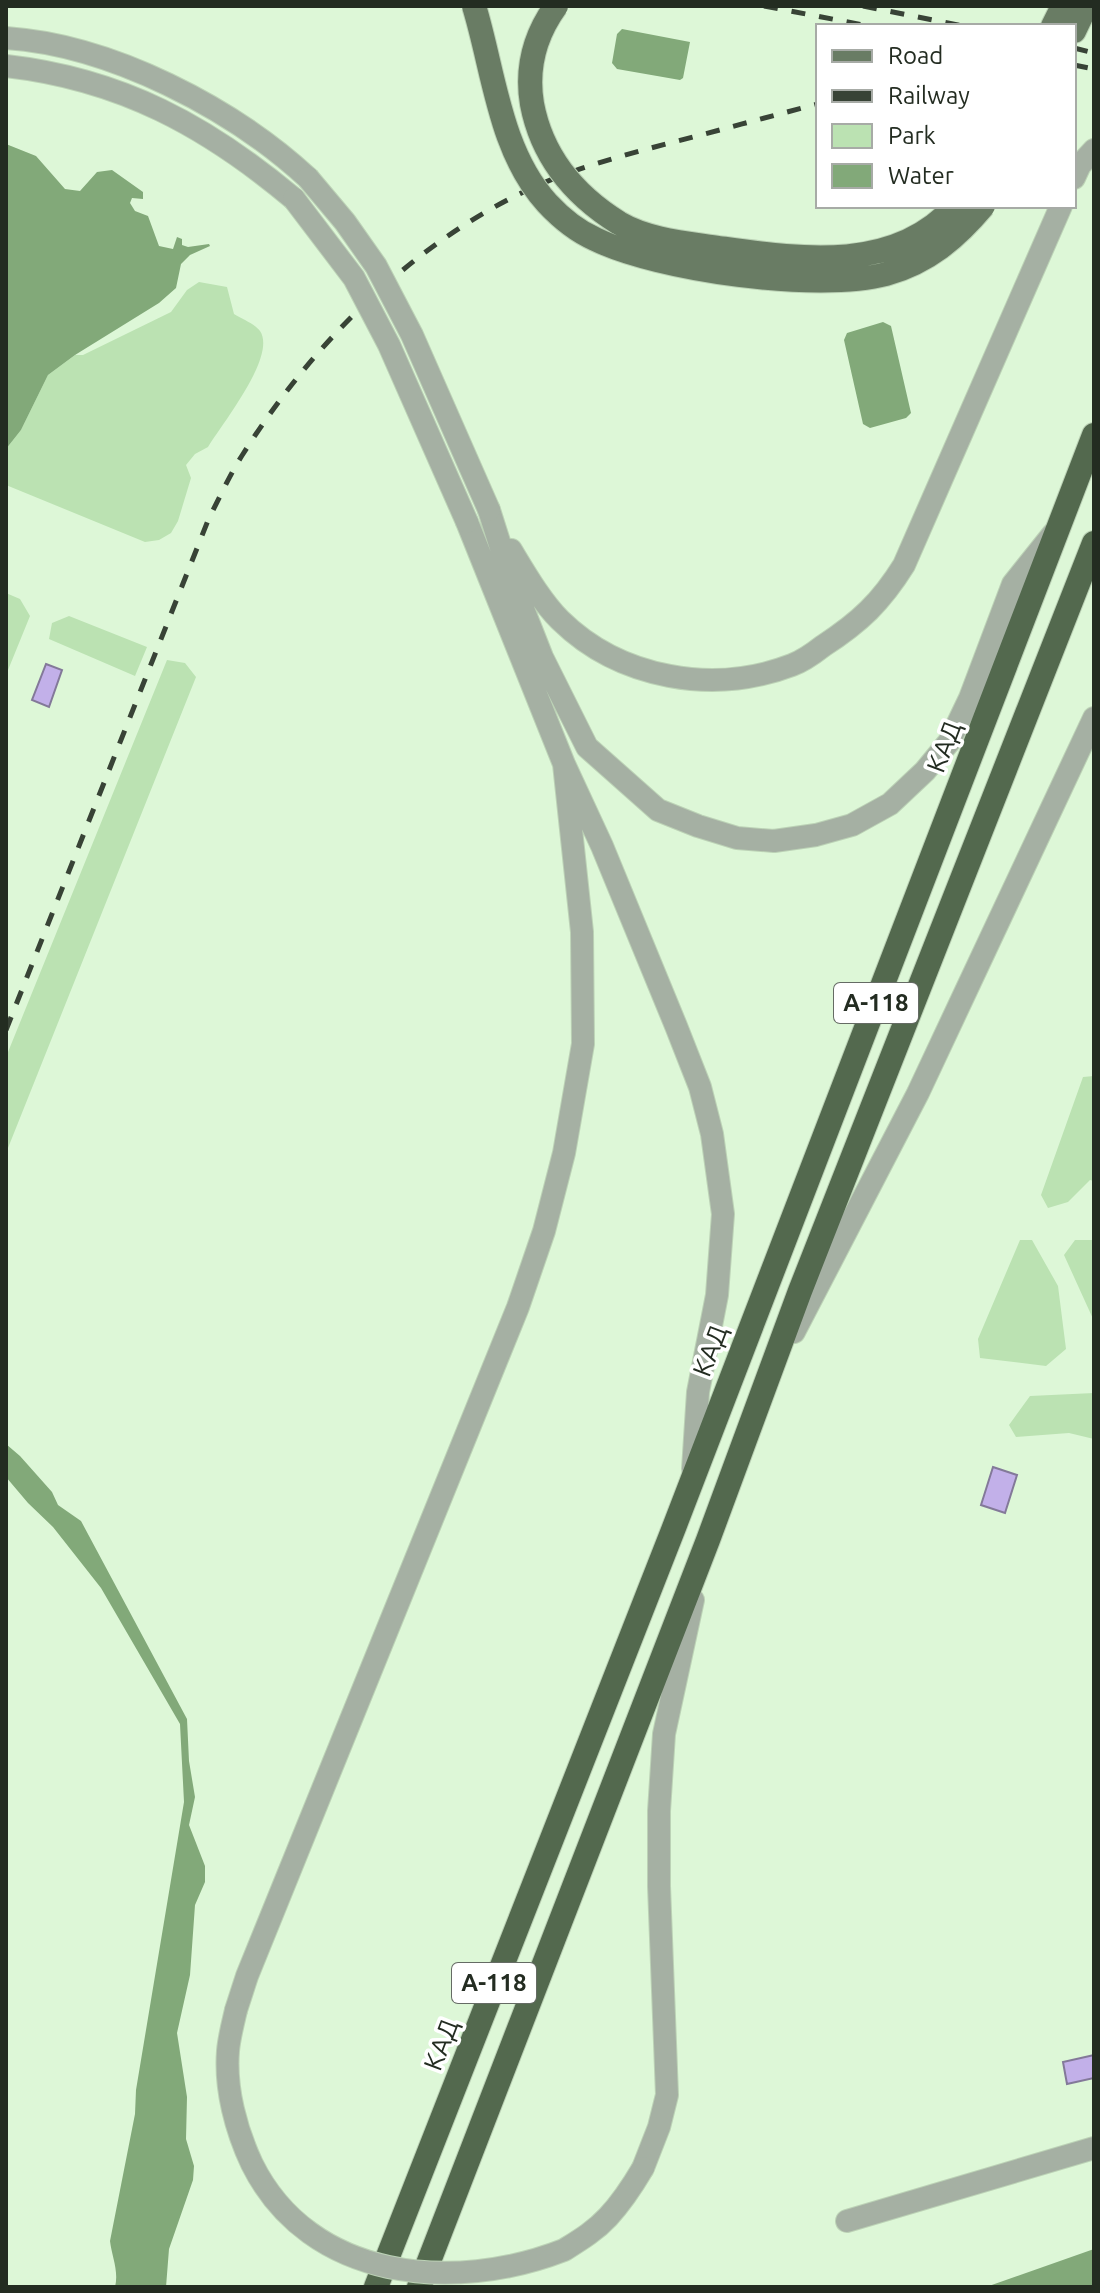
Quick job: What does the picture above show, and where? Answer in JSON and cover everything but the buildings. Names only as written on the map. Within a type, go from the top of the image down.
[{"type":"highway","name":"КАД","points":[[376,2287],[1094,435]]},
{"type":"highway","name":"А-118","points":[[419,2287],[708,1540],[800,1291],[1094,543]]},
{"type":"main road","points":[[474,6],[505,126],[523,168],[546,201],[566,220],[592,238],[621,250],[690,267],[801,281],[862,278],[896,270],[941,249],[981,208]]},
{"type":"main road","points":[[556,6],[536,42],[530,72],[536,123],[558,168],[572,187],[622,225],[649,235],[694,244],[817,259],[882,251],[908,241],[953,208]]},
{"type":"main road","points":[[1054,24],[1063,6]]},
{"type":"main road","points":[[1076,27],[1086,6]]},
{"type":"street","points":[[6,38],[66,48],[127,67],[184,92],[289,160],[308,178],[376,266],[412,335],[489,510],[522,568],[558,618],[586,642],[627,664],[669,677],[714,680],[755,677],[796,664],[860,621],[886,595],[904,565],[1060,208]]},
{"type":"street","points":[[6,66],[68,76],[119,91],[173,114],[272,180],[294,199],[354,278],[389,345],[467,522],[564,764],[602,846],[700,1087],[712,1134],[723,1214],[717,1295],[698,1392],[692,1478]]},
{"type":"street","points":[[1076,174],[1094,150]]},
{"type":"street","points":[[489,510],[509,573],[542,657],[587,747],[658,810],[737,838],[774,841],[816,835],[852,825],[890,804],[925,771],[949,742],[970,698],[1013,584],[1058,527]]},
{"type":"street","points":[[764,1390],[918,1093],[1094,718]]},
{"type":"street","points":[[564,764],[582,932],[583,1044],[564,1153],[544,1231],[518,1307],[247,1976],[227,2052],[236,2123],[265,2190],[290,2220],[363,2268],[406,2282],[450,2285],[498,2279],[544,2262],[586,2237],[608,2218],[643,2168],[667,2095],[659,1886],[659,1811],[664,1734],[708,1540]]},
{"type":"street","points":[[847,2221],[1094,2148]]},
{"type":"green space","points":[[199,282],[227,287],[234,314],[258,328],[263,342],[255,373],[246,390],[208,447],[195,454],[186,465],[191,478],[178,521],[171,533],[159,540],[145,542],[6,485],[6,449],[21,430],[48,375],[75,355],[83,355],[171,312],[187,290]]},
{"type":"green space","points":[[6,593],[20,599],[30,616],[6,675]]},
{"type":"green space","points":[[69,616],[147,647],[135,676],[49,639],[52,623]]},
{"type":"green space","points":[[167,660],[185,663],[196,677],[6,1153],[6,1057]]},
{"type":"green space","points":[[1094,1076],[1094,1181],[1090,1180],[1068,1202],[1048,1208],[1041,1195],[1083,1077]]},
{"type":"green space","points":[[1020,1240],[1032,1240],[1058,1286],[1066,1349],[1046,1366],[980,1358],[978,1339]]},
{"type":"green space","points":[[1075,1240],[1094,1240],[1094,1321],[1064,1255]]},
{"type":"green space","points":[[1094,1393],[1094,1439],[1069,1433],[1016,1437],[1009,1425],[1030,1396]]},
{"type":"water","points":[[622,29],[690,42],[683,78],[617,69],[612,63],[617,34]]},
{"type":"water","points":[[6,144],[36,156],[65,189],[80,191],[97,172],[112,170],[143,192],[143,199],[132,198],[130,203],[135,211],[148,216],[159,246],[173,249],[177,237],[182,239],[182,245],[188,247],[210,246],[190,255],[181,264],[176,288],[159,303],[48,375],[21,430],[6,449]]},
{"type":"water","points":[[883,322],[891,326],[911,413],[906,418],[870,428],[863,424],[844,340],[847,333]]},
{"type":"water","points":[[6,1444],[52,1492],[58,1505],[81,1521],[187,1719],[195,1797],[189,1825],[205,1866],[205,1882],[195,1905],[190,1975],[177,2033],[187,2097],[186,2139],[194,2166],[193,2180],[169,2249],[166,2287],[115,2287],[116,2270],[110,2241],[135,2114],[136,2090],[184,1802],[180,1724],[101,1588],[53,1527],[6,1477]]},
{"type":"water","points":[[1094,2249],[1094,2287],[986,2287]]},
{"type":"railway","points":[[764,6],[858,24]]},
{"type":"railway","points":[[863,6],[953,24]]},
{"type":"railway","points":[[1076,48],[1094,53]]},
{"type":"railway","points":[[1076,65],[1094,69]]},
{"type":"railway","points":[[6,1030],[209,518],[238,462],[271,413],[334,335],[407,266],[447,236],[534,187],[616,158],[816,105]]}]
